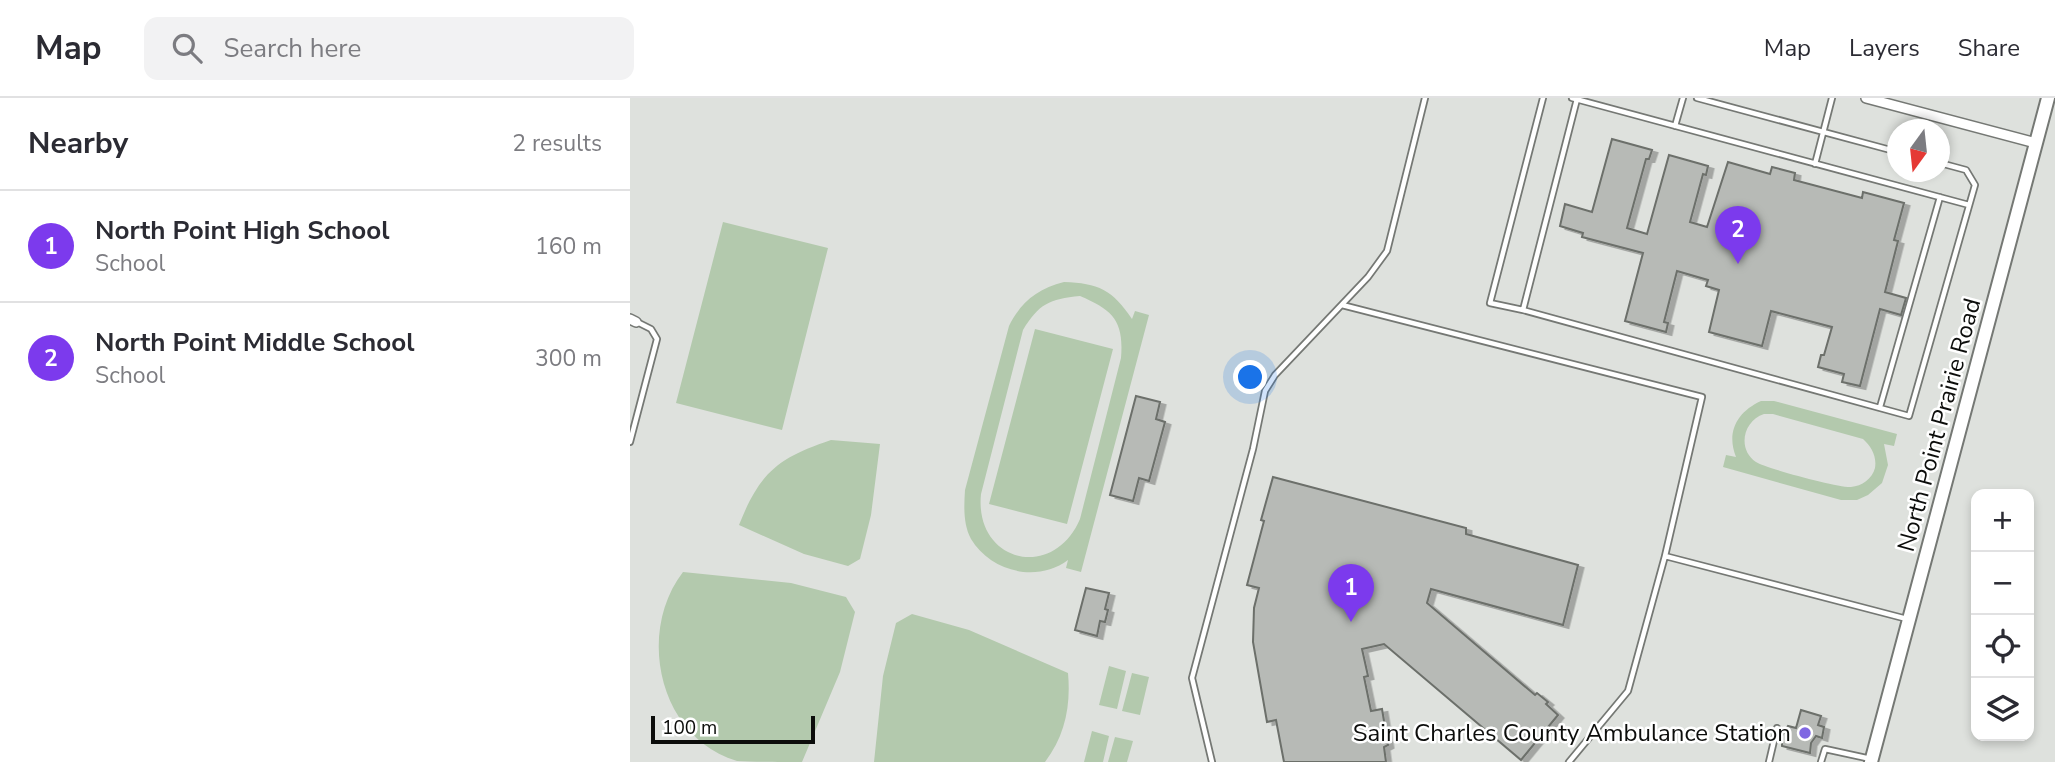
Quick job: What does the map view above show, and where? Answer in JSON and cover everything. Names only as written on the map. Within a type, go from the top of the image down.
[{"type":"street","points":[[1866,98],[2036,143]]},
{"type":"street","name":"North Point Prairie Road","points":[[1871,761],[2048,98]]},
{"type":"lane","points":[[1212,762],[1192,678],[1252,453],[1265,391],[1275,375],[1368,277],[1387,251],[1425,98]]},
{"type":"lane","points":[[1543,98],[1490,303],[1909,415],[1975,185],[1966,170],[1950,166]]},
{"type":"lane","points":[[1675,126],[1683,98]]},
{"type":"lane","points":[[1697,98],[1887,149]]},
{"type":"lane","points":[[1815,164],[1832,98]]},
{"type":"lane","points":[[1523,310],[1574,99],[1969,205]]},
{"type":"lane","points":[[1880,407],[1940,197]]},
{"type":"lane","points":[[1341,305],[1702,397],[1665,556],[1628,691],[1569,762]]},
{"type":"lane","points":[[630,442],[657,339],[651,328],[633,320]]},
{"type":"lane","points":[[1665,556],[1909,619]]},
{"type":"lane","points":[[1769,762],[1777,728]]},
{"type":"lane","points":[[1821,762],[1825,749],[1871,761]]},
{"type":"green space","points":[[723,222],[828,248],[782,430],[676,403]]},
{"type":"green space","points":[[1064,282],[1095,286],[1118,301],[1132,319],[1135,311],[1149,315],[1081,572],[1066,568],[1068,560],[1043,571],[1029,572],[1002,566],[990,559],[971,539],[964,509],[965,490],[1009,326],[1031,298]],"holes":[[[1080,296],[1101,306],[1114,318],[1120,335],[1121,358],[1080,519],[1068,539],[1052,551],[1035,557],[1018,556],[1002,548],[990,535],[982,517],[981,494],[1023,330],[1034,314],[1046,304]]]},
{"type":"green space","points":[[1035,329],[1113,349],[1067,524],[989,504]]},
{"type":"green space","points":[[1761,401],[1774,401],[1897,434],[1894,446],[1884,444],[1888,465],[1882,483],[1857,500],[1841,500],[1723,467],[1726,455],[1736,457],[1732,439],[1736,424]],"holes":[[[1764,414],[1773,414],[1863,439],[1874,455],[1875,468],[1872,475],[1866,481],[1851,487],[1787,473],[1756,462],[1746,450],[1747,429],[1757,418]]]},
{"type":"green space","points":[[831,440],[880,444],[871,515],[860,559],[848,566],[804,554],[739,525],[755,492],[773,469],[797,453]]},
{"type":"green space","points":[[683,572],[791,583],[846,597],[855,612],[840,672],[802,762],[737,761],[710,749],[689,730],[673,707],[663,681],[659,653],[661,624],[669,597]]},
{"type":"green space","points":[[912,614],[969,630],[1068,673],[1065,720],[1057,742],[1045,762],[874,762],[883,676],[896,623]]},
{"type":"green space","points":[[1109,666],[1126,671],[1117,709],[1099,705]]},
{"type":"green space","points":[[1132,673],[1149,677],[1140,715],[1122,711]]},
{"type":"green space","points":[[1092,731],[1109,736],[1103,762],[1084,762]]},
{"type":"green space","points":[[1115,737],[1133,741],[1127,762],[1108,762]]},
{"type":"building","points":[[1612,139],[1652,150],[1649,159],[1646,159],[1627,228],[1647,234],[1669,155],[1708,166],[1706,175],[1703,174],[1690,222],[1707,227],[1728,162],[1770,174],[1772,167],[1795,173],[1794,180],[1862,198],[1863,192],[1904,203],[1885,292],[1906,298],[1901,315],[1880,309],[1860,386],[1842,382],[1844,374],[1818,367],[1832,327],[1771,311],[1762,346],[1709,332],[1719,290],[1706,286],[1708,280],[1677,271],[1664,322],[1668,323],[1666,332],[1625,321],[1643,253],[1582,237],[1583,233],[1560,226],[1565,204],[1592,212]]},
{"type":"building","points":[[1136,396],[1160,402],[1156,419],[1165,422],[1149,481],[1139,478],[1133,501],[1110,495]]},
{"type":"building","points":[[1273,477],[1466,528],[1466,534],[1578,565],[1563,625],[1431,589],[1427,603],[1535,695],[1537,693],[1548,702],[1546,704],[1558,715],[1521,760],[1384,644],[1362,649],[1371,711],[1382,709],[1388,745],[1384,747],[1386,762],[1284,762],[1276,720],[1267,722],[1253,642],[1254,608],[1259,588],[1247,585]]},
{"type":"building","points":[[1086,588],[1109,593],[1105,622],[1100,621],[1097,636],[1075,630]]},
{"type":"building","name":"Saint Charles County Ambulance Station","points":[[1801,710],[1821,716],[1818,725],[1824,727],[1822,738],[1816,736],[1811,743],[1810,753],[1782,746],[1782,736],[1788,726],[1796,728]]},
{"type":"place","name":"North Point Middle School","points":[[1738,264]]},
{"type":"place","name":"North Point High School","points":[[1351,622]]},
{"type":"place","name":"Saint Charles County Ambulance Station","points":[[1805,733]]}]
